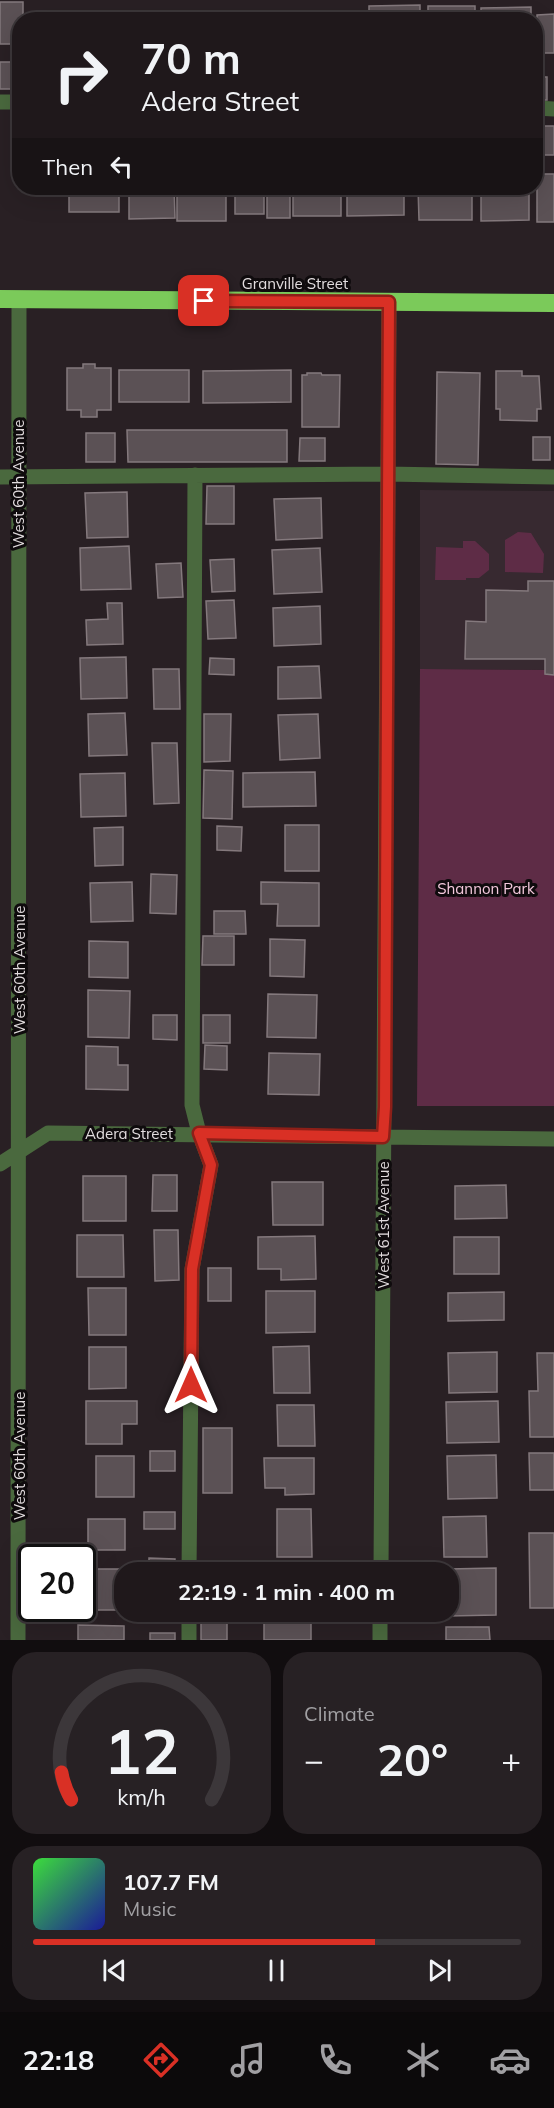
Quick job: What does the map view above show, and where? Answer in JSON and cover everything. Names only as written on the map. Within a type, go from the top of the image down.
[{"type":"highway","name":"Granville Street","points":[[0,299],[554,303]]},
{"type":"street","name":"West 60th Avenue","points":[[18,1640],[19,299]]},
{"type":"street","name":"West 61st Avenue","points":[[381,1562],[389,302]]},
{"type":"street","points":[[0,477],[387,474],[554,477]]},
{"type":"street","points":[[189,1562],[192,1269],[211,1165],[192,1105],[195,475]]},
{"type":"street","name":"Adera Street","points":[[0,1164],[48,1133],[554,1139]]},
{"type":"street","points":[[189,1622],[189,1640]]},
{"type":"street","points":[[380,1622],[380,1640]]},
{"type":"shaded area","points":[[420,490],[554,491],[554,670],[420,669]]},
{"type":"green space","points":[[518,532],[531,533],[544,554],[543,573],[505,572],[505,540]]},
{"type":"green space","points":[[463,541],[475,541],[489,554],[489,570],[479,578],[435,580],[436,547],[463,548]]},
{"type":"green space","name":"Shannon Park","points":[[420,669],[554,670],[554,1106],[417,1106]]},
{"type":"building","points":[[0,2],[23,2],[23,12],[12,12],[12,44],[0,44]]},
{"type":"building","points":[[420,5],[420,12],[369,12],[369,6]]},
{"type":"building","points":[[428,6],[475,6],[475,12],[428,12]]},
{"type":"building","points":[[531,7],[531,12],[481,12],[481,8]]},
{"type":"building","points":[[554,14],[554,53],[543,53],[543,15]]},
{"type":"building","points":[[0,62],[12,62],[12,89],[0,89]]},
{"type":"building","points":[[543,77],[547,77],[547,100],[543,100]]},
{"type":"building","points":[[543,126],[554,126],[554,155],[543,155]]},
{"type":"building","points":[[543,174],[554,174],[554,222],[537,222],[537,195],[543,195]]},
{"type":"building","points":[[69,195],[119,195],[119,212],[69,212]]},
{"type":"building","points":[[129,195],[174,195],[175,218],[129,219]]},
{"type":"building","points":[[177,195],[226,195],[226,221],[177,221]]},
{"type":"building","points":[[235,195],[264,195],[264,214],[235,214]]},
{"type":"building","points":[[267,195],[290,195],[290,218],[267,218]]},
{"type":"building","points":[[293,195],[341,195],[341,216],[293,216]]},
{"type":"building","points":[[347,195],[404,195],[404,215],[347,216]]},
{"type":"building","points":[[418,195],[472,195],[472,220],[419,220]]},
{"type":"building","points":[[481,195],[529,195],[529,220],[481,221]]},
{"type":"building","points":[[83,364],[95,364],[95,368],[111,368],[111,410],[97,410],[97,417],[81,417],[81,410],[67,410],[67,368],[83,368]]},
{"type":"building","points":[[119,370],[189,370],[189,402],[119,402]]},
{"type":"building","points":[[291,370],[291,402],[203,403],[203,371]]},
{"type":"building","points":[[496,371],[522,371],[522,376],[539,376],[541,409],[537,409],[537,421],[500,420],[500,409],[496,409]]},
{"type":"building","points":[[437,372],[480,373],[478,465],[436,464]]},
{"type":"building","points":[[307,373],[340,375],[339,427],[302,427],[302,375],[307,375]]},
{"type":"building","points":[[127,430],[287,430],[287,462],[128,462]]},
{"type":"building","points":[[86,433],[115,433],[115,462],[86,462]]},
{"type":"building","points":[[533,437],[550,437],[550,460],[533,460]]},
{"type":"building","points":[[300,438],[325,438],[325,461],[299,461]]},
{"type":"building","points":[[207,486],[234,486],[234,524],[206,524]]},
{"type":"building","points":[[127,492],[128,537],[87,538],[85,493]]},
{"type":"building","points":[[321,498],[322,538],[276,540],[274,499]]},
{"type":"building","points":[[129,546],[131,589],[81,590],[80,548]]},
{"type":"building","points":[[320,548],[322,592],[274,594],[272,550]]},
{"type":"building","points":[[234,559],[235,591],[212,592],[210,560]]},
{"type":"building","points":[[181,563],[183,597],[158,598],[156,564]]},
{"type":"building","points":[[528,581],[554,581],[554,675],[545,674],[545,659],[465,659],[466,621],[486,622],[486,590],[528,591]]},
{"type":"building","points":[[234,600],[236,638],[208,639],[206,601]]},
{"type":"building","points":[[107,603],[122,603],[123,644],[87,645],[86,620],[108,619]]},
{"type":"building","points":[[320,606],[321,644],[274,646],[273,608]]},
{"type":"building","points":[[126,657],[127,698],[81,699],[80,658]]},
{"type":"building","points":[[210,658],[234,659],[234,675],[209,674]]},
{"type":"building","points":[[319,666],[321,698],[278,699],[278,667]]},
{"type":"building","points":[[153,669],[179,669],[180,709],[154,709]]},
{"type":"building","points":[[125,713],[127,755],[89,756],[88,714]]},
{"type":"building","points":[[204,714],[231,714],[230,761],[204,762]]},
{"type":"building","points":[[318,714],[320,758],[280,760],[278,715]]},
{"type":"building","points":[[152,743],[177,743],[179,803],[154,804]]},
{"type":"building","points":[[204,770],[233,771],[232,819],[203,818]]},
{"type":"building","points":[[315,772],[316,806],[243,807],[243,773]]},
{"type":"building","points":[[125,773],[126,816],[81,817],[80,774]]},
{"type":"building","points":[[285,825],[319,825],[319,871],[285,871]]},
{"type":"building","points":[[217,826],[242,827],[241,851],[217,850]]},
{"type":"building","points":[[123,827],[123,865],[95,866],[94,828]]},
{"type":"building","points":[[151,874],[177,875],[176,914],[150,913]]},
{"type":"building","points":[[132,882],[133,921],[91,922],[90,883]]},
{"type":"building","points":[[261,882],[319,883],[319,926],[277,926],[278,904],[261,904]]},
{"type":"building","points":[[214,911],[245,911],[246,934],[214,934]]},
{"type":"building","points":[[203,936],[234,936],[234,965],[202,965]]},
{"type":"building","points":[[270,939],[305,940],[304,977],[270,976]]},
{"type":"building","points":[[89,941],[128,942],[128,978],[89,977]]},
{"type":"building","points":[[88,990],[130,991],[129,1038],[88,1037]]},
{"type":"building","points":[[268,994],[317,995],[316,1038],[267,1037]]},
{"type":"building","points":[[153,1015],[177,1015],[177,1040],[153,1039]]},
{"type":"building","points":[[203,1015],[230,1015],[230,1043],[203,1043]]},
{"type":"building","points":[[205,1045],[227,1046],[227,1070],[204,1069]]},
{"type":"building","points":[[86,1046],[118,1047],[118,1065],[128,1065],[128,1090],[86,1089]]},
{"type":"building","points":[[269,1053],[320,1054],[319,1095],[268,1094]]},
{"type":"building","points":[[153,1175],[177,1175],[177,1211],[152,1211]]},
{"type":"building","points":[[83,1176],[126,1176],[126,1221],[83,1221]]},
{"type":"building","points":[[272,1182],[323,1182],[323,1225],[273,1225]]},
{"type":"building","points":[[506,1185],[507,1218],[455,1219],[455,1186]]},
{"type":"building","points":[[154,1230],[178,1230],[179,1280],[155,1281]]},
{"type":"building","points":[[77,1235],[123,1235],[124,1277],[77,1277]]},
{"type":"building","points":[[315,1236],[316,1279],[281,1280],[281,1269],[258,1269],[258,1237]]},
{"type":"building","points":[[454,1237],[499,1237],[499,1274],[454,1274]]},
{"type":"building","points":[[208,1268],[231,1268],[231,1301],[208,1301]]},
{"type":"building","points":[[88,1288],[126,1288],[126,1335],[89,1335]]},
{"type":"building","points":[[266,1291],[315,1291],[315,1332],[266,1333]]},
{"type":"building","points":[[504,1292],[504,1320],[448,1321],[448,1293]]},
{"type":"building","points":[[309,1346],[310,1393],[274,1393],[273,1347]]},
{"type":"building","points":[[89,1347],[126,1347],[126,1388],[89,1389]]},
{"type":"building","points":[[497,1352],[497,1392],[449,1393],[448,1353]]},
{"type":"building","points":[[537,1353],[554,1353],[554,1437],[530,1437],[529,1391],[538,1391]]},
{"type":"building","points":[[86,1401],[137,1401],[137,1424],[122,1424],[122,1444],[86,1444]]},
{"type":"building","points":[[498,1401],[499,1442],[447,1443],[446,1402]]},
{"type":"building","points":[[277,1405],[314,1405],[315,1446],[278,1446]]},
{"type":"building","points":[[203,1428],[232,1428],[232,1493],[203,1493]]},
{"type":"building","points":[[150,1451],[175,1451],[175,1471],[150,1471]]},
{"type":"building","points":[[529,1453],[554,1453],[554,1490],[530,1490]]},
{"type":"building","points":[[496,1455],[497,1498],[448,1499],[447,1456]]},
{"type":"building","points":[[96,1456],[134,1456],[134,1497],[96,1497]]},
{"type":"building","points":[[264,1458],[314,1458],[314,1494],[285,1495],[285,1488],[265,1488]]},
{"type":"building","points":[[277,1509],[311,1509],[312,1557],[277,1557]]},
{"type":"building","points":[[144,1512],[175,1512],[175,1529],[144,1529]]},
{"type":"building","points":[[486,1516],[487,1557],[444,1557],[443,1517]]},
{"type":"building","points":[[88,1519],[125,1519],[125,1550],[96,1550],[96,1544],[88,1544]]},
{"type":"building","points":[[529,1533],[554,1533],[554,1608],[530,1608]]},
{"type":"building","points":[[149,1558],[175,1559],[175,1562],[149,1562]]},
{"type":"building","points":[[496,1568],[496,1615],[459,1616],[459,1569]]},
{"type":"building","points":[[96,1569],[114,1569],[114,1610],[96,1610]]},
{"type":"building","points":[[201,1622],[227,1622],[227,1640],[201,1640]]},
{"type":"building","points":[[264,1622],[311,1622],[311,1640],[264,1640]]},
{"type":"building","points":[[78,1625],[124,1626],[124,1640],[78,1640]]},
{"type":"building","points":[[446,1627],[489,1627],[490,1640],[446,1640]]},
{"type":"building","points":[[150,1633],[175,1633],[175,1640],[150,1640]]},
{"type":"route","points":[[191,1385],[192,1269],[211,1165],[199,1133],[383,1137],[385,1107],[389,302],[204,301]]}]
